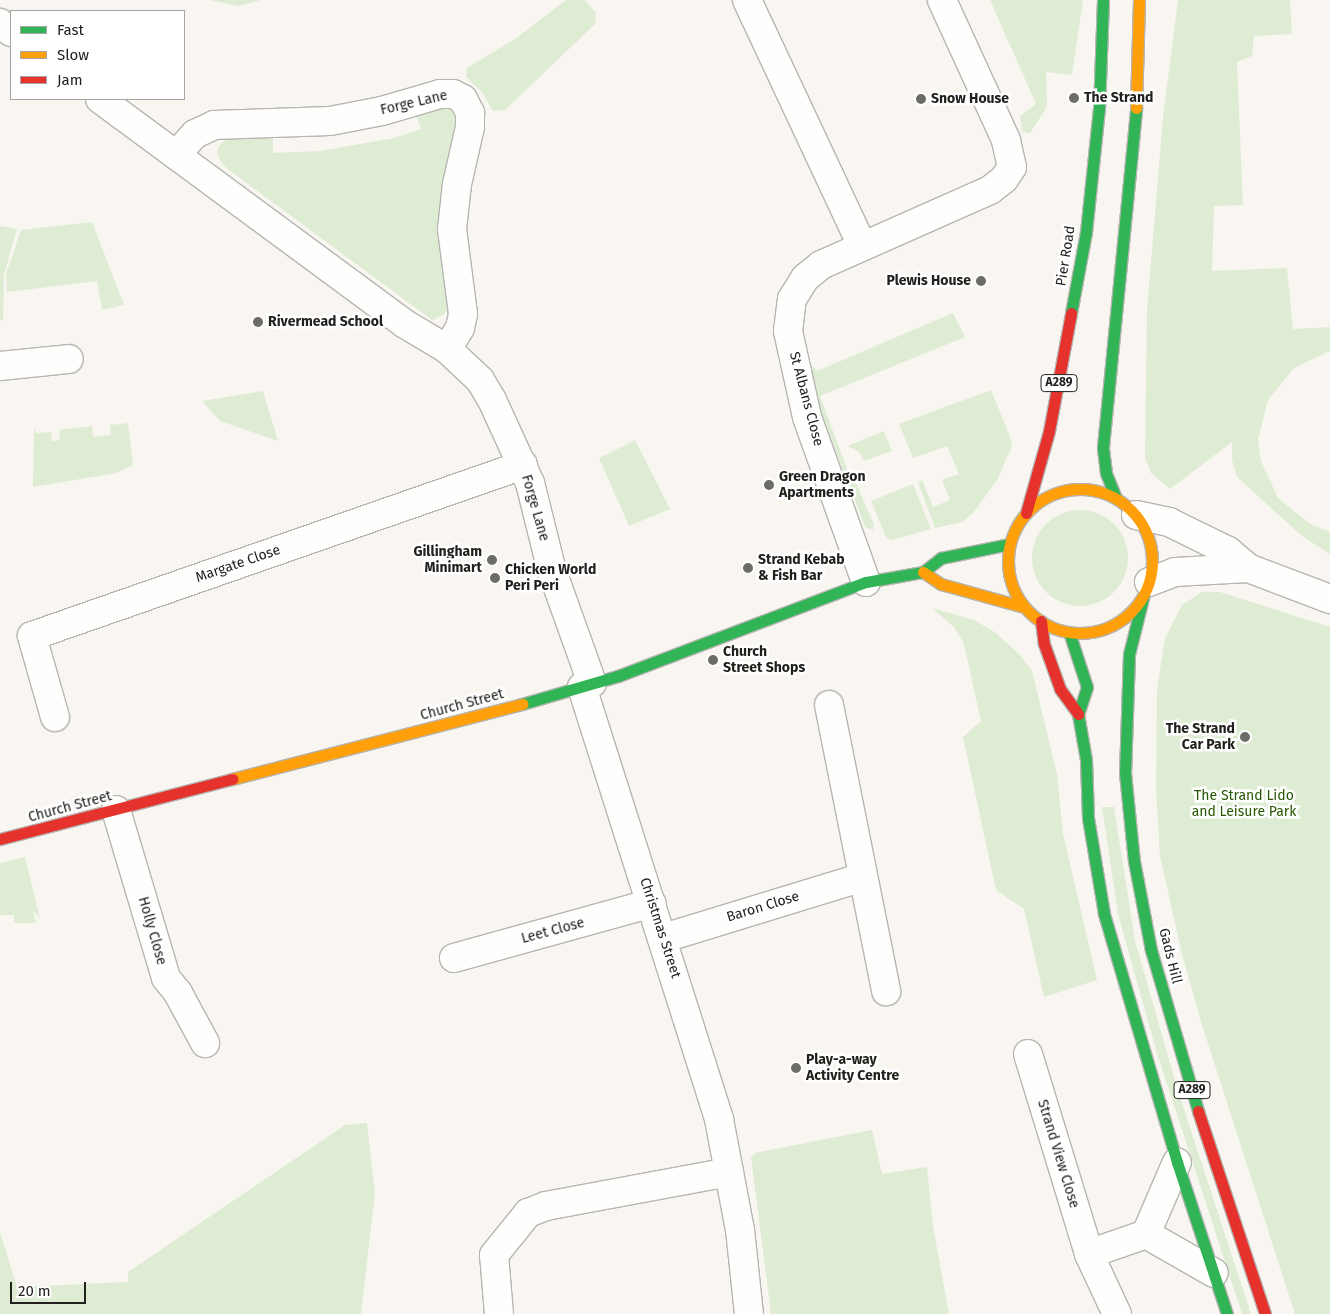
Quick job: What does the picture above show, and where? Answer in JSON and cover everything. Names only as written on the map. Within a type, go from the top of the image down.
[{"type":"main road","name":"Pier Road","points":[[1026,513],[1053,411],[1086,232],[1099,109],[1103,0]]},
{"type":"main road","name":"A289","points":[[1116,498],[1106,473],[1103,447],[1136,129],[1139,0]]},
{"type":"main road","name":"A289","points":[[1084,488],[1116,498],[1136,515],[1148,536],[1152,559],[1146,588],[1134,609],[1105,629],[1069,632],[1041,621],[1024,607],[1013,588],[1008,566],[1009,544],[1026,513],[1052,494],[1068,489],[1084,488]]},
{"type":"main road","name":"Church Street","points":[[0,839],[587,685],[866,582],[923,572],[941,558],[1009,544]]},
{"type":"main road","points":[[923,572],[941,584],[1024,607]]},
{"type":"main road","name":"Gads Hill","points":[[1146,588],[1129,654],[1126,773],[1134,861],[1151,950],[1197,1107],[1265,1314]]},
{"type":"main road","points":[[1041,621],[1044,644],[1060,689],[1078,714]]},
{"type":"main road","name":"A289","points":[[1069,632],[1077,648],[1087,688],[1078,714],[1086,760],[1088,818],[1104,914],[1177,1162],[1227,1314]]},
{"type":"street","points":[[747,0],[862,246]]},
{"type":"street","name":"St Albans Close","points":[[866,582],[808,417],[788,331],[792,299],[805,278],[821,265],[990,190],[1004,179],[1012,167],[1006,140],[942,0]]},
{"type":"street","points":[[0,23],[10,31]]},
{"type":"street","name":"Forge Lane","points":[[176,154],[195,134],[217,124],[330,121],[382,111],[440,94],[453,94],[462,99],[470,113],[470,127],[457,184],[452,229],[463,314],[460,328],[447,349]]},
{"type":"street","name":"Forge Lane","points":[[101,100],[397,318],[447,349],[470,369],[487,390],[523,464],[540,512],[552,571],[587,685]]},
{"type":"street","points":[[0,366],[69,359]]},
{"type":"street","name":"Margate Close","points":[[55,717],[32,636],[523,464]]},
{"type":"street","points":[[1136,515],[1169,522],[1228,551],[1248,568],[1330,599]]},
{"type":"street","points":[[1146,588],[1176,572],[1248,568]]},
{"type":"street","name":"Christmas Street","points":[[587,685],[719,1119],[740,1230],[750,1314]]},
{"type":"street","points":[[829,705],[886,991]]},
{"type":"street","name":"Holly Close","points":[[116,810],[166,978],[178,993],[205,1043]]},
{"type":"street","name":"Baron Close","points":[[664,938],[863,877]]},
{"type":"street","name":"Leet Close","points":[[454,958],[652,903]]},
{"type":"street","name":"Strand View Close","points":[[1028,1054],[1088,1254],[1117,1314]]},
{"type":"street","points":[[1146,1234],[1177,1162]]},
{"type":"street","points":[[499,1314],[494,1255],[528,1213],[546,1206],[729,1172]]},
{"type":"street","points":[[1088,1254],[1146,1234],[1186,1254],[1214,1273]]},
{"type":"green space","points":[[210,0],[261,0],[238,6]]},
{"type":"green space","points":[[566,0],[585,0],[596,13],[595,24],[505,110],[493,111],[482,92],[466,77],[467,68],[515,39]]},
{"type":"green space","points":[[990,0],[1083,0],[1072,75],[1046,72],[1047,107],[1030,133],[1022,132],[1020,116],[1036,104]]},
{"type":"green space","points":[[1178,0],[1290,0],[1292,34],[1254,36],[1252,56],[1237,62],[1243,205],[1214,206],[1212,271],[1287,268],[1293,329],[1330,327],[1330,351],[1294,368],[1268,400],[1258,440],[1261,461],[1278,498],[1310,524],[1330,532],[1330,554],[1302,536],[1237,477],[1232,460],[1232,442],[1170,489],[1151,473],[1145,458],[1147,310],[1163,117]]},
{"type":"green space","points":[[440,103],[459,109],[449,308],[443,315],[432,320],[225,167],[217,155],[218,147],[229,136],[273,133],[273,153],[321,151],[394,138],[421,129],[415,112]]},
{"type":"green space","points":[[92,222],[124,305],[102,310],[97,281],[7,292],[6,274],[21,230]]},
{"type":"green space","points":[[0,226],[17,229],[4,275],[3,321],[0,320]]},
{"type":"green space","points":[[953,313],[965,337],[820,396],[851,480],[855,481],[874,525],[873,530],[865,527],[815,397],[809,363],[817,371]]},
{"type":"green space","points":[[991,390],[1012,442],[1011,449],[997,480],[974,512],[962,522],[935,528],[918,482],[922,480],[933,507],[950,500],[942,480],[959,474],[947,446],[913,458],[899,424]]},
{"type":"green space","points":[[263,391],[278,441],[220,421],[202,401]]},
{"type":"green space","points":[[128,423],[133,465],[116,473],[33,487],[34,429],[37,433],[51,432],[52,441],[60,440],[59,430],[92,426],[93,437],[111,435],[110,425]]},
{"type":"green space","points":[[884,431],[892,451],[864,461],[859,452],[848,446]]},
{"type":"green space","points":[[635,440],[670,509],[629,526],[599,458]]},
{"type":"green space","points":[[913,484],[931,529],[892,540],[886,537],[871,501]]},
{"type":"green space","points":[[1080,510],[1098,513],[1114,524],[1125,540],[1128,558],[1125,576],[1114,592],[1098,603],[1080,606],[1062,603],[1046,592],[1035,576],[1032,558],[1035,540],[1046,524],[1062,513]]},
{"type":"green space","name":"The Strand Lido and Leisure Park","points":[[1202,592],[1220,592],[1330,627],[1330,1314],[1295,1314],[1202,1025],[1181,950],[1160,856],[1156,789],[1157,689],[1165,638],[1182,605]]},
{"type":"green space","points":[[932,608],[974,620],[996,633],[1020,655],[1032,671],[1057,774],[1063,834],[1097,980],[1044,997],[1024,909],[996,890],[963,737],[981,721],[964,644],[954,627]]},
{"type":"green space","points":[[1102,807],[1114,807],[1135,941],[1178,1091],[1251,1314],[1242,1314],[1157,1053],[1118,914]]},
{"type":"green space","points":[[25,857],[40,919],[33,910],[36,923],[14,923],[14,915],[0,915],[0,863]]},
{"type":"green space","points":[[367,1123],[375,1193],[361,1314],[0,1314],[0,1232],[17,1287],[128,1282],[128,1272],[345,1125]]},
{"type":"green space","points":[[872,1130],[882,1174],[927,1167],[933,1226],[949,1314],[771,1314],[751,1157],[755,1153]]},
{"type":"traffic: fast","points":[[1071,313],[1086,232],[1099,109],[1103,0]]},
{"type":"traffic: fast","points":[[1116,498],[1106,473],[1103,447],[1136,108]]},
{"type":"traffic: fast","points":[[522,704],[618,676],[866,582],[923,572],[941,558],[1009,544]]},
{"type":"traffic: fast","points":[[1144,594],[1129,654],[1125,773],[1134,861],[1151,950],[1198,1111]]},
{"type":"traffic: fast","points":[[1069,632],[1087,687],[1078,714],[1086,760],[1088,818],[1104,914],[1177,1162],[1227,1314]]},
{"type":"traffic: slow","points":[[1136,108],[1139,0]]},
{"type":"traffic: slow","points":[[1080,489],[1094,490],[1108,495],[1120,501],[1131,510],[1140,521],[1146,533],[1151,547],[1152,561],[1151,575],[1146,589],[1140,601],[1131,612],[1120,621],[1108,627],[1094,632],[1080,633],[1066,632],[1052,627],[1040,621],[1029,612],[1020,601],[1014,589],[1009,575],[1008,561],[1009,547],[1014,533],[1020,521],[1029,510],[1040,501],[1052,495],[1066,490],[1080,489]]},
{"type":"traffic: slow","points":[[923,572],[941,584],[1024,607]]},
{"type":"traffic: slow","points":[[232,779],[522,704]]},
{"type":"traffic: jam","points":[[1026,513],[1049,431],[1071,313]]},
{"type":"traffic: jam","points":[[1041,621],[1044,644],[1060,689],[1078,714]]},
{"type":"traffic: jam","points":[[0,839],[232,779]]},
{"type":"traffic: jam","points":[[1198,1111],[1265,1314]]},
{"type":"place","name":"The Strand","points":[[1074,98]]},
{"type":"place","name":"Snow House","points":[[921,99]]},
{"type":"place","name":"Plewis House","points":[[981,281]]},
{"type":"place","name":"Rivermead School","points":[[258,322]]},
{"type":"place","name":"Green Dragon Apartments","points":[[769,485]]},
{"type":"place","name":"Gillingham Minimart","points":[[492,560]]},
{"type":"place","name":"Strand Kebab & Fish Bar","points":[[748,568]]},
{"type":"place","name":"Chicken World Peri Peri","points":[[495,578]]},
{"type":"place","name":"Church Street Shops","points":[[713,660]]},
{"type":"place","name":"The Strand Car Park","points":[[1245,737]]},
{"type":"place","name":"Play-a-way Activity Centre","points":[[796,1068]]}]
